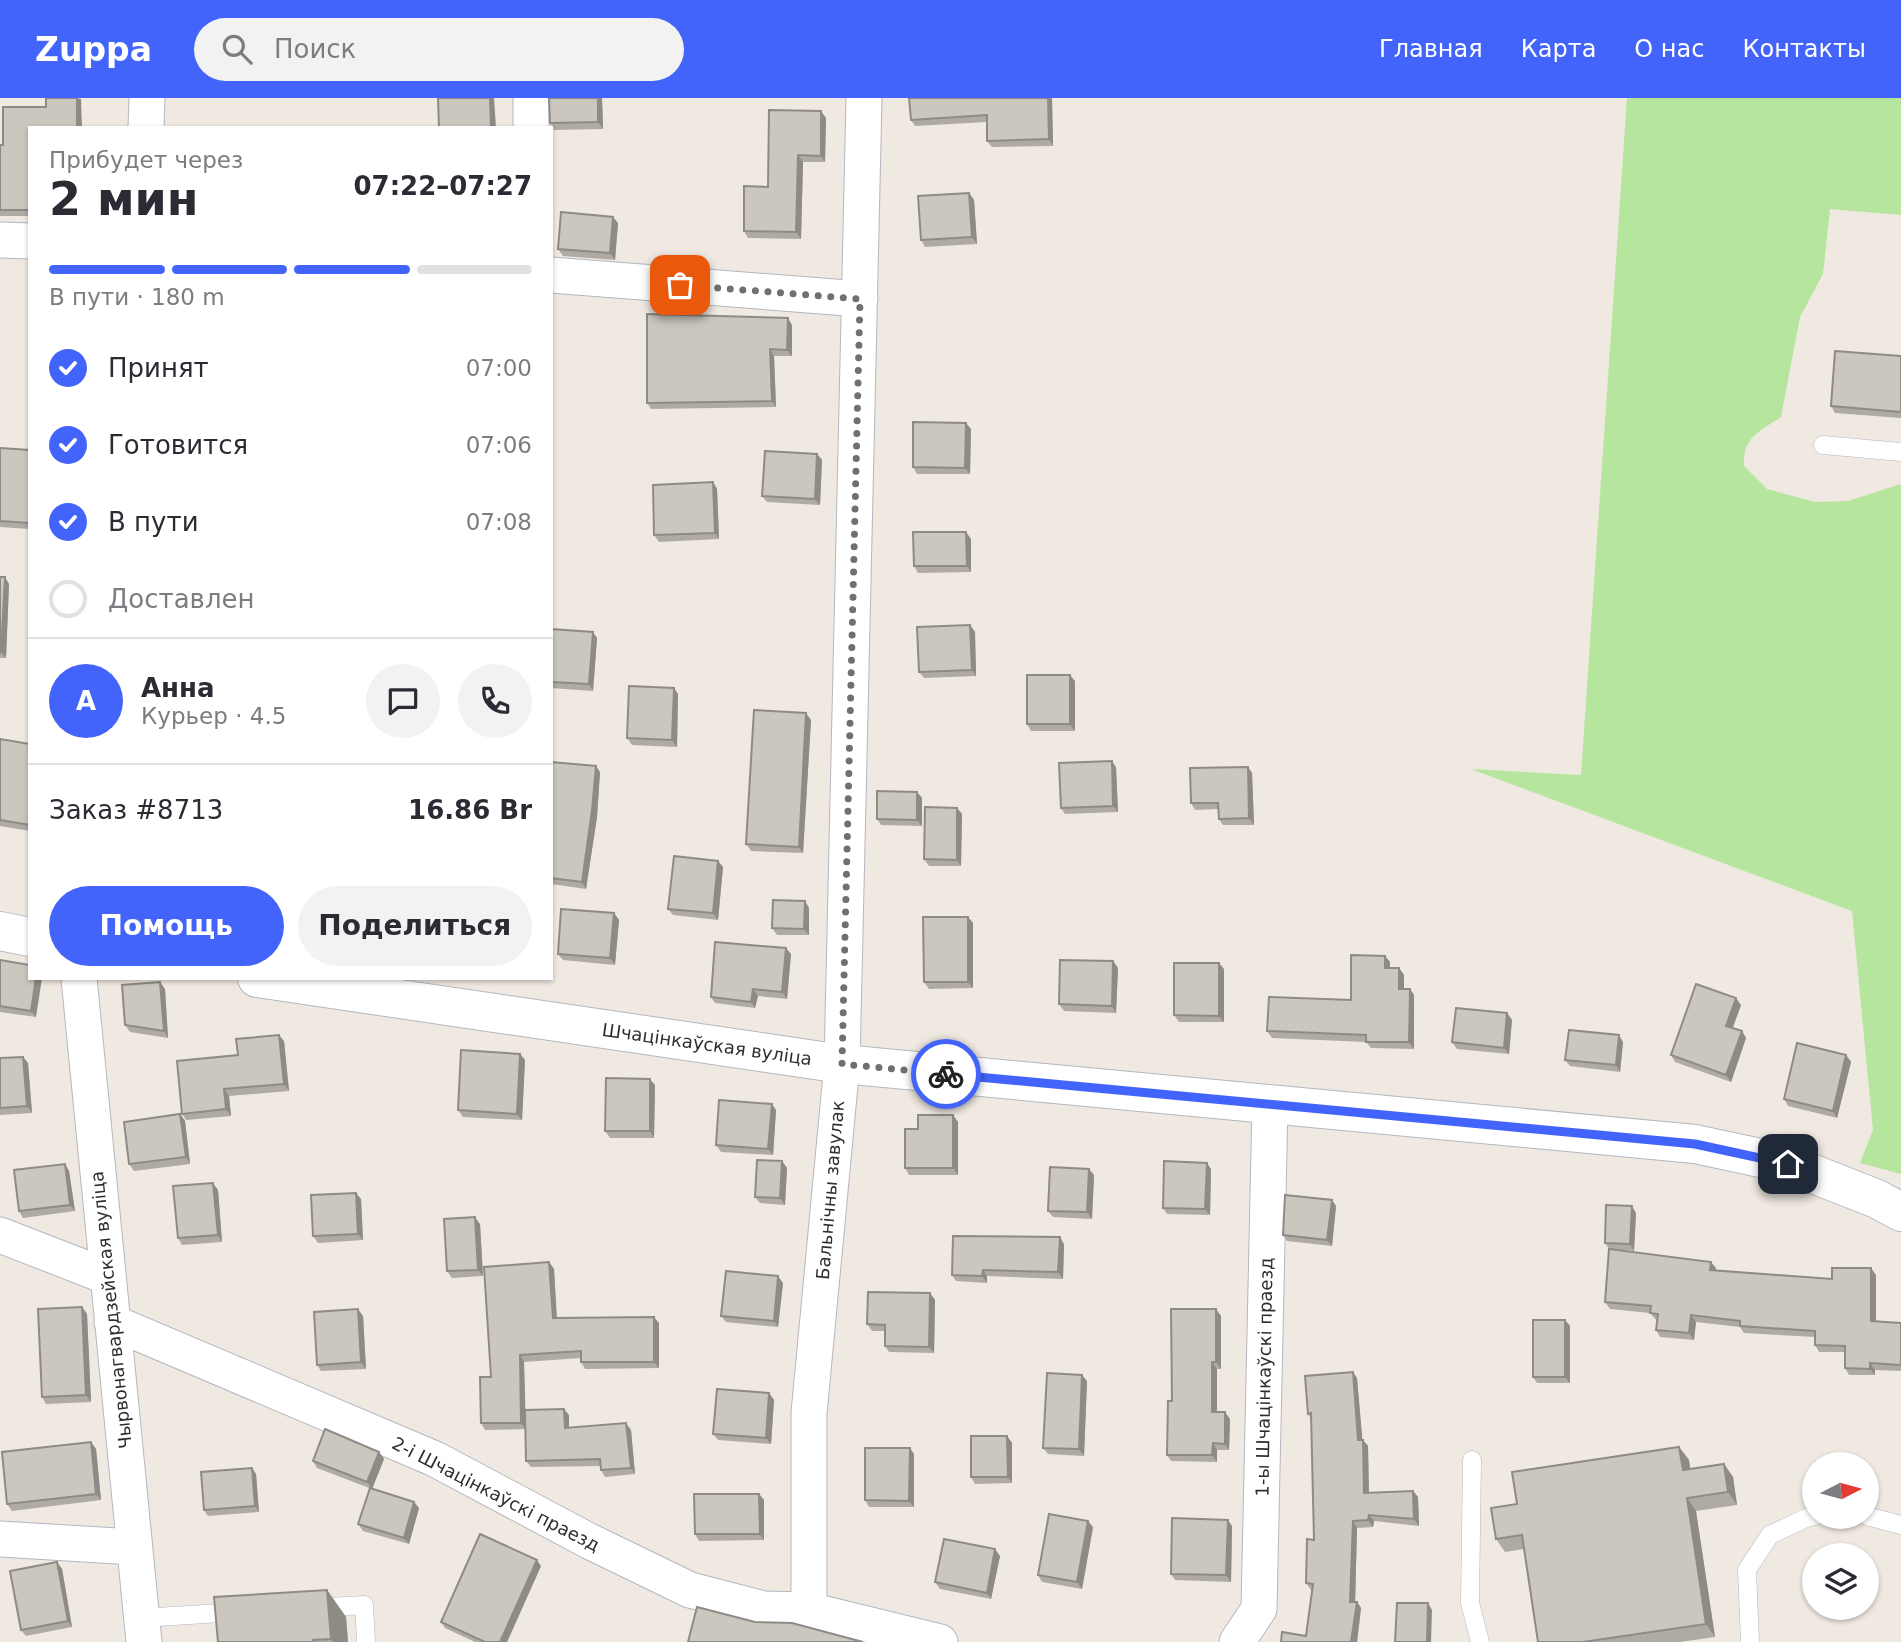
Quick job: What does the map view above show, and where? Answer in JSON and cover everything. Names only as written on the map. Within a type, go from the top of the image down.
[{"type":"street","points":[[146,126],[147,98]]},
{"type":"street","points":[[531,98],[531,126]]},
{"type":"street","name":"Бальнічны завулак","points":[[809,1610],[809,1413],[842,1064],[864,98]]},
{"type":"street","points":[[0,240],[28,241]]},
{"type":"street","points":[[553,275],[860,299]]},
{"type":"street","points":[[0,931],[28,937]]},
{"type":"street","name":"Чырвонагвардзейская вуліца","points":[[79,980],[142,1630]]},
{"type":"street","name":"Шчацінкаўская вуліца","points":[[271,980],[842,1064],[1695,1144],[1788,1164],[1877,1199],[1901,1212]]},
{"type":"street","name":"1-ы Шчацінкаўскі праезд","points":[[1237,1642],[1259,1609],[1270,1104]]},
{"type":"street","points":[[0,1236],[108,1277]]},
{"type":"street","name":"2-і Шчацінкаўскі праезд","points":[[112,1322],[435,1459],[589,1541],[690,1590],[764,1609],[809,1610]]},
{"type":"street","points":[[0,1539],[134,1546]]},
{"type":"street","points":[[809,1610],[940,1642]]},
{"type":"lane","points":[[1824,445],[1901,452]]},
{"type":"lane","points":[[1472,1460],[1470,1604],[1480,1642]]},
{"type":"lane","points":[[1880,1519],[1901,1525]]},
{"type":"lane","points":[[1750,1642],[1747,1570],[1770,1535],[1802,1520]]},
{"type":"lane","points":[[295,1609],[365,1605],[366,1642]]},
{"type":"lane","points":[[142,1630],[253,1611]]},
{"type":"green space","points":[[1627,98],[1901,98],[1901,215],[1830,209],[1823,274],[1800,317],[1781,417],[1749,441],[1744,466],[1767,489],[1815,502],[1848,501],[1901,484],[1901,1174],[1860,1163],[1873,1130],[1852,911],[1471,769],[1581,775]]},
{"type":"building","points":[[46,98],[77,98],[77,126],[28,126],[28,210],[0,210],[3,107],[46,107]]},
{"type":"building","points":[[438,98],[490,98],[491,126],[439,126]]},
{"type":"building","points":[[549,98],[598,98],[598,122],[550,123]]},
{"type":"building","points":[[909,98],[1048,98],[1049,139],[987,141],[987,115],[911,120]]},
{"type":"building","points":[[769,110],[821,111],[821,156],[798,155],[796,232],[744,231],[744,186],[768,187]]},
{"type":"building","points":[[969,193],[972,237],[921,240],[918,196]]},
{"type":"building","points":[[561,212],[613,217],[610,253],[558,249]]},
{"type":"building","points":[[647,314],[788,318],[787,350],[770,349],[772,401],[647,403]]},
{"type":"building","points":[[1835,351],[1901,356],[1901,412],[1831,406]]},
{"type":"building","points":[[913,422],[966,423],[965,468],[913,467]]},
{"type":"building","points":[[0,448],[28,450],[28,523],[0,521]]},
{"type":"building","points":[[765,451],[817,454],[815,499],[762,496]]},
{"type":"building","points":[[713,482],[715,533],[654,535],[653,485]]},
{"type":"building","points":[[913,532],[966,532],[967,566],[914,566]]},
{"type":"building","points":[[0,577],[5,577],[1,652],[0,652]]},
{"type":"building","points":[[970,625],[972,670],[919,672],[917,627]]},
{"type":"building","points":[[553,629],[593,632],[589,684],[553,682]]},
{"type":"building","points":[[1027,675],[1070,675],[1070,724],[1027,724]]},
{"type":"building","points":[[629,686],[674,688],[672,740],[627,738]]},
{"type":"building","points":[[754,710],[806,713],[799,847],[746,844]]},
{"type":"building","points":[[0,739],[28,744],[28,825],[0,820]]},
{"type":"building","points":[[1112,761],[1113,806],[1061,808],[1059,763]]},
{"type":"building","points":[[553,762],[596,766],[582,882],[553,878]]},
{"type":"building","points":[[1248,767],[1249,818],[1219,819],[1218,803],[1191,803],[1190,768]]},
{"type":"building","points":[[877,791],[917,792],[917,820],[877,819]]},
{"type":"building","points":[[925,807],[957,808],[957,860],[924,859]]},
{"type":"building","points":[[674,856],[718,861],[713,913],[668,909]]},
{"type":"building","points":[[773,900],[805,901],[804,929],[772,928]]},
{"type":"building","points":[[561,909],[614,913],[610,958],[558,954]]},
{"type":"building","points":[[923,917],[968,917],[968,982],[924,982]]},
{"type":"building","points":[[715,942],[786,948],[782,992],[753,989],[751,1002],[711,997]]},
{"type":"building","points":[[1351,955],[1385,956],[1385,968],[1399,968],[1399,989],[1410,989],[1409,1042],[1366,1042],[1366,1035],[1267,1031],[1269,997],[1351,1000]]},
{"type":"building","points":[[0,960],[28,965],[28,980],[36,980],[31,1011],[0,1006]]},
{"type":"building","points":[[1060,960],[1113,961],[1112,1006],[1059,1004]]},
{"type":"building","points":[[1174,963],[1219,963],[1219,1016],[1174,1015]]},
{"type":"building","points":[[160,982],[164,1031],[125,1025],[122,985]]},
{"type":"building","points":[[1696,984],[1736,998],[1726,1026],[1742,1031],[1726,1075],[1671,1055]]},
{"type":"building","points":[[1456,1008],[1507,1013],[1504,1048],[1452,1042]]},
{"type":"building","points":[[1569,1030],[1619,1035],[1616,1065],[1565,1060]]},
{"type":"building","points":[[279,1035],[284,1084],[224,1089],[226,1109],[182,1114],[177,1061],[238,1055],[236,1039]]},
{"type":"building","points":[[1797,1043],[1846,1055],[1833,1111],[1784,1099]]},
{"type":"building","points":[[461,1050],[520,1054],[517,1114],[458,1110]]},
{"type":"building","points":[[23,1057],[27,1106],[0,1108],[0,1058]]},
{"type":"building","points":[[606,1078],[650,1079],[650,1131],[605,1131]]},
{"type":"building","points":[[719,1100],[772,1104],[768,1149],[716,1145]]},
{"type":"building","points":[[180,1114],[186,1157],[129,1164],[124,1122]]},
{"type":"building","points":[[918,1115],[953,1115],[953,1168],[905,1168],[905,1129],[918,1129]]},
{"type":"building","points":[[757,1160],[782,1161],[780,1198],[755,1197]]},
{"type":"building","points":[[1164,1161],[1207,1163],[1205,1209],[1163,1208]]},
{"type":"building","points":[[65,1164],[70,1205],[19,1211],[14,1170]]},
{"type":"building","points":[[1050,1167],[1089,1169],[1087,1212],[1048,1211]]},
{"type":"building","points":[[213,1183],[218,1235],[178,1238],[173,1186]]},
{"type":"building","points":[[356,1193],[358,1234],[313,1236],[311,1195]]},
{"type":"building","points":[[1285,1195],[1332,1200],[1327,1240],[1283,1235]]},
{"type":"building","points":[[1606,1205],[1632,1206],[1630,1244],[1605,1243]]},
{"type":"building","points":[[475,1217],[478,1270],[447,1271],[444,1219]]},
{"type":"building","points":[[953,1236],[1060,1237],[1058,1272],[983,1270],[982,1276],[952,1275]]},
{"type":"building","points":[[1609,1249],[1711,1262],[1710,1270],[1832,1279],[1832,1268],[1871,1268],[1871,1321],[1901,1323],[1901,1365],[1870,1363],[1870,1369],[1845,1368],[1845,1346],[1815,1345],[1815,1331],[1740,1326],[1740,1321],[1691,1315],[1689,1333],[1656,1330],[1658,1314],[1650,1313],[1651,1306],[1605,1302]]},
{"type":"building","points":[[549,1262],[553,1318],[654,1317],[654,1362],[581,1362],[581,1351],[520,1355],[521,1423],[481,1423],[480,1377],[491,1377],[484,1267]]},
{"type":"building","points":[[726,1271],[778,1276],[774,1321],[721,1316]]},
{"type":"building","points":[[868,1292],[930,1293],[929,1347],[885,1346],[885,1325],[867,1324]]},
{"type":"building","points":[[82,1307],[86,1395],[42,1397],[38,1309]]},
{"type":"building","points":[[358,1309],[361,1362],[317,1365],[314,1312]]},
{"type":"building","points":[[1171,1309],[1216,1309],[1212,1412],[1225,1412],[1225,1444],[1213,1443],[1212,1455],[1167,1455],[1168,1401],[1172,1401]]},
{"type":"building","points":[[1533,1320],[1565,1320],[1565,1377],[1533,1377]]},
{"type":"building","points":[[1353,1372],[1358,1440],[1363,1440],[1364,1493],[1413,1491],[1414,1519],[1369,1515],[1368,1520],[1353,1521],[1350,1602],[1357,1602],[1351,1642],[1281,1642],[1282,1632],[1306,1636],[1313,1584],[1306,1583],[1307,1539],[1314,1540],[1311,1413],[1308,1414],[1305,1376]]},
{"type":"building","points":[[1047,1373],[1082,1375],[1079,1449],[1043,1448]]},
{"type":"building","points":[[717,1389],[769,1393],[766,1438],[713,1434]]},
{"type":"building","points":[[564,1409],[565,1428],[626,1423],[631,1468],[601,1470],[600,1459],[526,1461],[525,1410]]},
{"type":"building","points":[[325,1429],[379,1452],[367,1482],[313,1461]]},
{"type":"building","points":[[971,1436],[1007,1436],[1008,1477],[971,1477]]},
{"type":"building","points":[[91,1442],[96,1494],[7,1504],[2,1452]]},
{"type":"building","points":[[1679,1447],[1683,1470],[1724,1464],[1728,1492],[1687,1498],[1706,1624],[1583,1642],[1538,1642],[1522,1535],[1496,1539],[1491,1508],[1517,1504],[1512,1472]]},
{"type":"building","points":[[865,1448],[910,1448],[909,1501],[865,1500]]},
{"type":"building","points":[[252,1468],[255,1506],[204,1510],[201,1472]]},
{"type":"building","points":[[370,1488],[414,1502],[404,1538],[358,1524]]},
{"type":"building","points":[[694,1494],[759,1494],[760,1534],[695,1534]]},
{"type":"building","points":[[1049,1514],[1088,1521],[1077,1582],[1038,1575]]},
{"type":"building","points":[[1172,1518],[1228,1520],[1226,1575],[1171,1574]]},
{"type":"building","points":[[480,1534],[537,1560],[500,1642],[485,1642],[441,1622]]},
{"type":"building","points":[[944,1539],[995,1549],[987,1593],[935,1582]]},
{"type":"building","points":[[57,1562],[68,1621],[21,1630],[10,1571]]},
{"type":"building","points":[[327,1590],[331,1639],[313,1640],[314,1642],[218,1642],[214,1597]]},
{"type":"building","points":[[1397,1603],[1428,1603],[1427,1642],[1395,1642]]},
{"type":"building","points":[[697,1607],[755,1622],[792,1623],[863,1642],[688,1642]]},
{"type":"way so far","points":[[680,285],[860,299],[842,1064],[946,1074]]},
{"type":"route","points":[[946,1074],[1695,1144],[1788,1164]]}]
